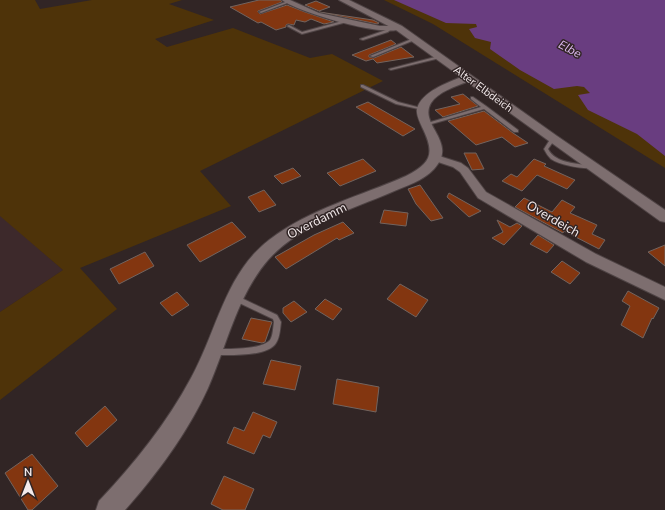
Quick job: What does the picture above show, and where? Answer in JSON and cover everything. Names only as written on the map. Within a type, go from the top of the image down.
[{"type":"street","points":[[343,0],[395,28]]},
{"type":"street","name":"Alter Elbdeich","points":[[287,1],[323,16],[395,28],[415,39],[553,139],[665,217]]},
{"type":"street","points":[[436,158],[436,144],[423,117],[425,102],[432,96],[468,78]]},
{"type":"street","name":"Overdeich","points":[[436,158],[457,165],[464,170],[482,195],[591,258],[665,294]]},
{"type":"street","name":"Overdamm","points":[[108,510],[150,462],[170,434],[202,380],[234,298],[248,273],[264,253],[300,228],[418,175],[430,166],[436,158]]},
{"type":"lane","points":[[260,12],[287,1]]},
{"type":"lane","points":[[288,26],[302,33],[346,21]]},
{"type":"lane","points":[[362,39],[395,28]]},
{"type":"lane","points":[[372,56],[415,39]]},
{"type":"lane","points":[[391,69],[439,57]]},
{"type":"lane","points":[[362,86],[397,103],[423,109]]},
{"type":"lane","points":[[472,98],[516,131]]},
{"type":"lane","points":[[426,124],[485,108]]},
{"type":"lane","points":[[213,352],[237,352],[267,347],[273,342],[278,322],[275,317],[234,298]]},
{"type":"shaded area","points":[[0,0],[35,0],[40,9],[92,0],[182,0],[169,4],[214,20],[155,39],[167,47],[233,28],[310,58],[332,54],[383,81],[200,171],[231,206],[80,268],[117,309],[0,400],[0,312],[63,270],[0,216]]},
{"type":"shaded area","points":[[384,0],[573,0],[665,38],[665,168],[433,24]]},
{"type":"shaded area","points":[[1,215],[63,270],[0,312],[0,216]]},
{"type":"water","name":"Elbe","points":[[394,0],[665,0],[665,156],[637,134],[588,110],[578,95],[590,93],[584,87],[577,86],[554,89],[520,70],[490,49],[491,42],[475,38],[469,29],[477,27],[476,24],[446,23]]},
{"type":"building","points":[[259,0],[281,0],[282,2],[258,11],[260,14],[287,5],[334,22],[324,24],[311,19],[305,22],[296,20],[294,25],[288,24],[286,27],[276,30],[261,22],[258,23],[230,7]]},
{"type":"building","points":[[316,1],[330,7],[319,11],[305,5]]},
{"type":"building","points":[[319,12],[373,20],[379,23],[377,24]]},
{"type":"building","points":[[391,40],[396,44],[369,55],[369,57],[374,58],[401,47],[414,57],[377,63],[373,59],[366,61],[352,55]]},
{"type":"building","points":[[463,94],[478,106],[443,117],[435,110],[460,104],[451,97]]},
{"type":"building","points":[[368,102],[415,129],[403,136],[356,107]]},
{"type":"building","points":[[484,111],[528,143],[515,147],[502,137],[476,145],[448,121]]},
{"type":"building","points":[[464,153],[476,153],[484,169],[472,170]]},
{"type":"building","points":[[363,159],[376,171],[340,186],[327,173]]},
{"type":"building","points":[[534,159],[546,164],[544,166],[575,180],[567,189],[537,175],[522,191],[502,181],[511,174],[517,177]]},
{"type":"building","points":[[293,168],[301,176],[282,184],[274,176]]},
{"type":"building","points":[[420,185],[443,218],[431,221],[416,204],[408,189]]},
{"type":"building","points":[[264,190],[276,205],[259,212],[248,197]]},
{"type":"building","points":[[449,193],[481,211],[469,217],[447,197]]},
{"type":"building","points":[[524,198],[552,212],[562,200],[575,207],[570,213],[597,225],[592,234],[605,240],[599,249],[564,231],[563,233],[515,207]]},
{"type":"building","points":[[384,210],[408,213],[406,226],[380,223]]},
{"type":"building","points":[[497,220],[510,227],[517,223],[522,226],[504,245],[492,238],[503,232]]},
{"type":"building","points":[[232,222],[246,237],[200,262],[187,245]]},
{"type":"building","points":[[343,222],[354,233],[339,240],[337,238],[286,269],[275,257],[314,235]]},
{"type":"building","points":[[538,235],[554,245],[547,253],[530,244]]},
{"type":"building","points":[[665,245],[665,266],[648,252]]},
{"type":"building","points":[[145,252],[154,266],[119,284],[110,269]]},
{"type":"building","points":[[562,261],[580,273],[570,284],[551,272]]},
{"type":"building","points":[[400,284],[428,300],[416,317],[387,299]]},
{"type":"building","points":[[628,291],[659,308],[653,319],[652,318],[643,338],[621,325],[630,306],[622,301]]},
{"type":"building","points":[[177,292],[189,305],[172,316],[160,303]]},
{"type":"building","points":[[325,299],[342,309],[333,320],[315,309]]},
{"type":"building","points":[[294,301],[307,312],[291,322],[283,313],[283,308]]},
{"type":"building","points":[[251,318],[272,322],[265,342],[262,343],[242,339]]},
{"type":"building","points":[[271,360],[301,366],[295,390],[263,384]]},
{"type":"building","points":[[337,379],[379,387],[376,412],[333,404]]},
{"type":"building","points":[[105,406],[117,420],[87,447],[75,433]]},
{"type":"building","points":[[253,412],[277,422],[270,438],[263,435],[254,454],[227,443],[234,427],[244,431]]},
{"type":"building","points":[[32,454],[58,486],[32,510],[28,510],[5,473]]},
{"type":"building","points":[[224,476],[254,489],[245,510],[223,510],[211,504]]}]
